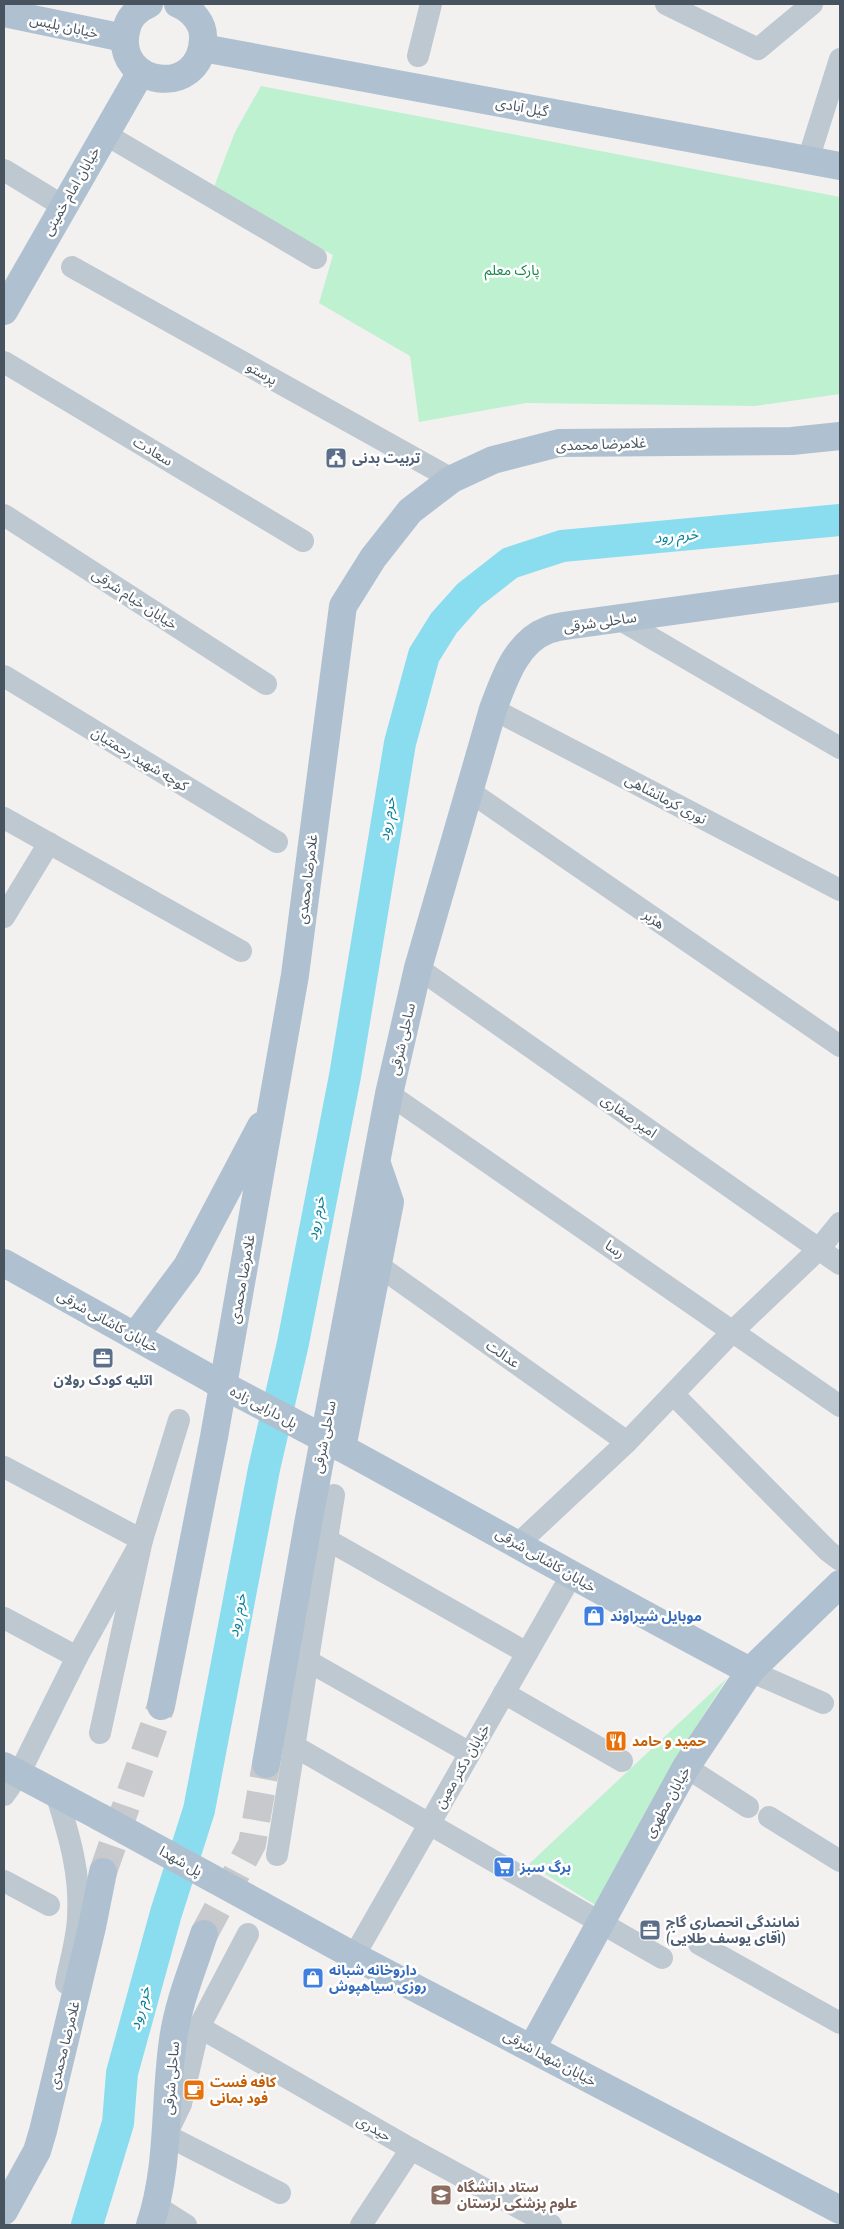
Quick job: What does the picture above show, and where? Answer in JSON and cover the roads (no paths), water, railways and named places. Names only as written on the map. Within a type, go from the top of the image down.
[{"type":"main road","points":[[149,4],[133,15],[127,26],[124,38],[129,57],[141,72],[159,79],[179,77],[190,70],[198,60],[203,25],[191,12],[178,4]]},
{"type":"main road","name":"خیابان پلیس","points":[[4,13],[124,38]]},
{"type":"main road","name":"گیل آبادی","points":[[203,25],[840,166]]},
{"type":"main road","name":"خیابان امام خمینی","points":[[4,311],[141,72]]},
{"type":"main road","name":"غلامرضا محمدی","points":[[161,1706],[214,1438],[295,974],[343,606],[373,558],[410,511],[452,479],[493,460],[558,443],[792,441],[840,436]]},
{"type":"main road","name":"ساحلی شرقی","points":[[266,1764],[308,1524],[390,1094],[418,968],[493,709],[508,671],[524,646],[546,630],[840,588]]},
{"type":"main road","points":[[135,1336],[187,1266],[272,1105]]},
{"type":"main road","points":[[342,1448],[390,1202],[376,1161]]},
{"type":"main road","name":"خیابان کاشانی شرقی","points":[[4,1263],[213,1380]]},
{"type":"main road","name":"پل دارایی زاده","points":[[213,1380],[342,1448]]},
{"type":"main road","name":"خیابان کاشانی شرقی","points":[[342,1448],[518,1544],[571,1576],[750,1671]]},
{"type":"main road","name":"خیابان مطهری","points":[[532,2048],[686,1767],[750,1671],[840,1584]]},
{"type":"main road","points":[[9,1778],[56,1794]]},
{"type":"main road","name":"پل شهدا","points":[[56,1794],[261,1905]]},
{"type":"main road","name":"غلامرضا محمدی","points":[[4,2211],[37,2151],[43,2131],[92,1927],[103,1872]]},
{"type":"main road","name":"خیابان شهدا شرقی","points":[[261,1905],[354,1956],[840,2210]]},
{"type":"main road","name":"ساحلی شرقی","points":[[153,2216],[166,2135],[173,2040],[184,1992],[204,1934]]},
{"type":"street","points":[[418,56],[431,4]]},
{"type":"street","points":[[666,4],[758,49],[812,4]]},
{"type":"street","points":[[808,160],[840,59]]},
{"type":"street","points":[[105,134],[316,258]]},
{"type":"street","points":[[4,170],[63,206]]},
{"type":"street","name":"پرستو","points":[[72,267],[452,479]]},
{"type":"street","name":"سعادت","points":[[4,362],[303,540]]},
{"type":"street","name":"خیابان خیام شرقی","points":[[4,515],[266,684]]},
{"type":"street","points":[[619,619],[840,748]]},
{"type":"street","name":"کوچه شهید رحمتیان","points":[[4,676],[277,842]]},
{"type":"street","name":"نوری کرمانشاهی","points":[[493,709],[840,890]]},
{"type":"street","name":"هژبر","points":[[469,791],[840,1046]]},
{"type":"street","points":[[4,818],[241,951]]},
{"type":"street","points":[[4,917],[49,843]]},
{"type":"street","name":"امیر صفاری","points":[[418,968],[840,1264]]},
{"type":"street","name":"رسا","points":[[390,1094],[734,1330],[840,1406]]},
{"type":"street","points":[[518,1544],[627,1442],[734,1330],[819,1249],[840,1223]]},
{"type":"street","name":"عدالت","points":[[379,1266],[627,1442]]},
{"type":"street","points":[[673,1394],[828,1551],[840,1560]]},
{"type":"street","points":[[100,1733],[142,1540],[179,1420]]},
{"type":"street","points":[[4,1467],[142,1540]]},
{"type":"street","points":[[277,1855],[334,1495]]},
{"type":"street","points":[[326,1539],[527,1653]]},
{"type":"street","points":[[9,1778],[142,1540]]},
{"type":"street","name":"خیابان دکتر معین","points":[[354,1956],[571,1576]]},
{"type":"street","points":[[4,1618],[77,1657]]},
{"type":"street","points":[[308,1661],[470,1753]]},
{"type":"street","points":[[750,1671],[824,1704]]},
{"type":"street","points":[[504,1693],[622,1761]]},
{"type":"street","points":[[294,1746],[662,1958]]},
{"type":"street","points":[[686,1767],[748,1807]]},
{"type":"street","points":[[43,2131],[47,2074],[78,1920],[79,1885],[73,1850],[56,1794]]},
{"type":"street","points":[[769,1818],[840,1861]]},
{"type":"street","points":[[4,1881],[49,1904]]},
{"type":"street","points":[[248,1934],[199,2027],[181,2104],[166,2135],[280,2193]]},
{"type":"street","points":[[699,1944],[840,2023]]},
{"type":"street","name":"حیدری","points":[[199,2027],[410,2149],[551,2225]]},
{"type":"street","points":[[362,2225],[410,2149]]},
{"type":"street","points":[[834,2225],[840,2215]]},
{"type":"street","points":[[153,2216],[186,2225]]},
{"type":"waterway","name":"خرم رود","points":[[87,2225],[118,2123],[122,2073],[166,1913],[199,1810],[264,1469],[293,1343],[345,1076],[400,743],[424,655],[444,623],[469,595],[510,563],[562,546],[840,520]]},
{"type":"tunnel","points":[[103,1872],[161,1706]]},
{"type":"tunnel","points":[[204,1934],[252,1844],[266,1764]]},
{"type":"place","name":"تربیت بدنی","points":[[336,458]]},
{"type":"place","name":"اتلیه کودک رولان","points":[[103,1358]]},
{"type":"place","name":"موبایل شیراوند","points":[[594,1616]]},
{"type":"place","name":"حمید و حامد","points":[[616,1741]]},
{"type":"place","name":"برگ سبز","points":[[504,1867]]},
{"type":"place","name":"نمایندگی انحصاری گاج (آقای یوسف طلایی)","points":[[650,1930]]},
{"type":"place","name":"داروخانه شبانه روزی سیاهپوش","points":[[313,1978]]},
{"type":"place","name":"کافه فست فود بمانی","points":[[194,2090]]},
{"type":"place","name":"ستاد دانشگاه علوم پزشکی لرستان","points":[[441,2195]]},
{"type":"park label","name":"پارک معلم","points":[[512,270]]}]
